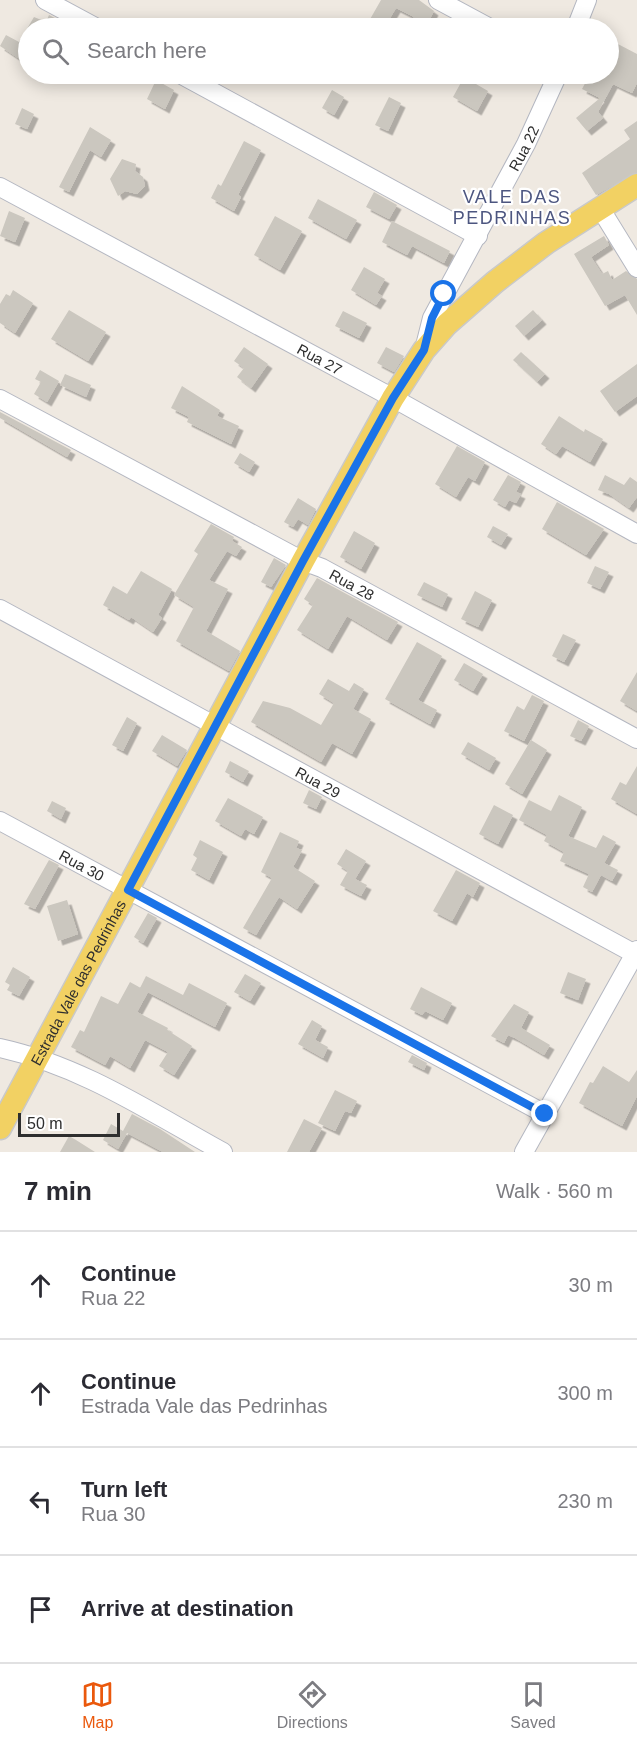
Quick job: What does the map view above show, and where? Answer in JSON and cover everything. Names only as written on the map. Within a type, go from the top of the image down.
[{"type":"main road","name":"Estrada Vale das Pedrinhas","points":[[0,1128],[303,561],[393,398],[424,350],[447,324],[495,282],[546,243],[637,185]]},
{"type":"street","points":[[45,0],[78,18]]},
{"type":"street","points":[[438,0],[471,18]]},
{"type":"street","points":[[580,18],[587,0]]},
{"type":"street","points":[[198,84],[478,236]]},
{"type":"street","name":"Rua 22","points":[[424,350],[432,318],[526,144],[553,84]]},
{"type":"street","name":"Rua 27","points":[[0,187],[393,398],[637,534]]},
{"type":"street","points":[[600,208],[637,268]]},
{"type":"street","name":"Rua 28","points":[[0,399],[303,561],[322,568],[637,739]]},
{"type":"street","name":"Rua 29","points":[[0,609],[636,952]]},
{"type":"street","name":"Rua 30","points":[[0,820],[545,1114]]},
{"type":"street","points":[[524,1152],[636,952]]},
{"type":"street","points":[[0,1047],[39,1056],[86,1076],[223,1152]]},
{"type":"building","points":[[381,0],[419,0],[434,11],[430,18],[413,18],[396,8],[390,18],[371,18]]},
{"type":"building","points":[[6,35],[18,41],[18,58],[0,46]]},
{"type":"building","points":[[619,45],[637,54],[637,83],[632,93],[613,84],[619,84]]},
{"type":"building","points":[[154,84],[163,84],[174,90],[165,109],[147,99]]},
{"type":"building","points":[[460,84],[476,84],[488,91],[477,111],[453,97]]},
{"type":"building","points":[[585,84],[613,84],[598,112],[603,118],[587,131],[576,118],[600,98],[582,89]]},
{"type":"building","points":[[332,90],[344,97],[334,115],[322,108]]},
{"type":"building","points":[[389,97],[401,103],[388,131],[375,125]]},
{"type":"building","points":[[22,108],[34,114],[27,129],[15,124]]},
{"type":"building","points":[[637,121],[637,172],[596,195],[582,173],[630,139],[624,130]]},
{"type":"building","points":[[90,127],[111,140],[101,157],[90,150],[69,192],[59,187]]},
{"type":"building","points":[[244,141],[261,150],[238,195],[241,197],[234,211],[211,198],[218,184],[221,186]]},
{"type":"building","points":[[122,159],[136,164],[135,171],[143,177],[145,186],[137,194],[125,191],[118,196],[110,179]]},
{"type":"building","points":[[374,192],[397,205],[389,219],[366,207]]},
{"type":"building","points":[[318,199],[357,220],[346,239],[308,218]]},
{"type":"building","points":[[9,211],[25,218],[15,242],[0,236]]},
{"type":"building","points":[[275,216],[302,231],[280,270],[254,255]]},
{"type":"building","points":[[392,221],[450,251],[444,263],[412,246],[407,255],[382,242]]},
{"type":"building","points":[[604,236],[609,245],[591,257],[602,274],[608,271],[612,280],[626,271],[637,279],[637,315],[625,295],[605,306],[574,254]]},
{"type":"building","points":[[364,267],[385,279],[377,293],[382,296],[376,305],[351,290]]},
{"type":"building","points":[[13,290],[33,303],[15,333],[0,323],[0,304],[6,294],[10,296]]},
{"type":"building","points":[[69,310],[106,332],[88,361],[51,339]]},
{"type":"building","points":[[533,310],[542,320],[524,336],[515,326]]},
{"type":"building","points":[[343,311],[367,323],[359,338],[335,326]]},
{"type":"building","points":[[244,347],[268,364],[251,388],[237,377],[244,368],[234,361]]},
{"type":"building","points":[[386,347],[404,356],[394,372],[377,363]]},
{"type":"building","points":[[521,352],[545,374],[537,382],[513,360]]},
{"type":"building","points":[[637,364],[637,396],[615,412],[600,391]]},
{"type":"building","points":[[40,370],[59,381],[47,402],[34,394],[41,382],[35,379]]},
{"type":"building","points":[[65,374],[91,385],[86,397],[60,385]]},
{"type":"building","points":[[182,386],[220,410],[217,416],[239,426],[231,444],[187,422],[189,417],[171,408]]},
{"type":"building","points":[[0,412],[71,450],[67,457],[0,418]]},
{"type":"building","points":[[559,416],[584,432],[585,429],[603,439],[590,462],[562,446],[556,454],[541,444]]},
{"type":"building","points":[[457,446],[485,462],[475,481],[468,477],[456,497],[435,484]]},
{"type":"building","points":[[240,453],[255,462],[249,472],[234,463]]},
{"type":"building","points":[[508,475],[521,482],[516,492],[521,494],[516,503],[509,500],[505,507],[493,500]]},
{"type":"building","points":[[605,475],[624,485],[630,477],[637,482],[637,497],[629,508],[609,494],[598,490]]},
{"type":"building","points":[[298,498],[316,509],[308,525],[298,519],[293,527],[284,522]]},
{"type":"building","points":[[557,502],[604,529],[586,555],[542,529]]},
{"type":"building","points":[[211,524],[234,537],[232,541],[242,547],[236,556],[227,551],[209,580],[228,589],[206,631],[240,651],[229,671],[176,641],[194,607],[174,595],[198,554],[194,551]]},
{"type":"building","points":[[493,526],[508,534],[501,545],[487,537]]},
{"type":"building","points":[[354,531],[375,543],[361,569],[340,557]]},
{"type":"building","points":[[274,558],[286,565],[271,587],[261,582]]},
{"type":"building","points":[[595,566],[609,572],[600,589],[587,583]]},
{"type":"building","points":[[141,571],[172,589],[158,615],[162,618],[153,632],[131,617],[129,620],[103,605],[113,586],[127,594]]},
{"type":"building","points":[[317,578],[398,622],[387,640],[347,616],[328,649],[297,630],[313,605],[304,599]]},
{"type":"building","points":[[424,582],[448,594],[442,607],[417,595]]},
{"type":"building","points":[[475,591],[492,600],[478,627],[461,619]]},
{"type":"building","points":[[563,634],[576,640],[564,662],[552,656]]},
{"type":"building","points":[[417,642],[442,656],[418,700],[437,710],[430,724],[385,699]]},
{"type":"building","points":[[464,663],[483,674],[473,691],[454,680]]},
{"type":"building","points":[[637,672],[637,711],[620,701]]},
{"type":"building","points":[[328,679],[349,691],[354,683],[364,689],[353,709],[371,719],[352,754],[332,743],[321,762],[251,722],[263,701],[290,708],[321,725],[334,703],[319,694]]},
{"type":"building","points":[[532,695],[544,701],[524,741],[504,731],[517,706],[524,710]]},
{"type":"building","points":[[127,717],[137,723],[123,751],[112,745]]},
{"type":"building","points":[[578,720],[589,726],[581,741],[570,736]]},
{"type":"building","points":[[162,735],[187,750],[177,766],[152,751]]},
{"type":"building","points":[[531,740],[547,750],[522,794],[505,784]]},
{"type":"building","points":[[468,742],[496,758],[489,770],[461,754]]},
{"type":"building","points":[[230,761],[249,771],[243,782],[225,772]]},
{"type":"building","points":[[637,766],[637,814],[611,799],[620,782],[626,785]]},
{"type":"building","points":[[309,790],[322,797],[316,809],[303,803]]},
{"type":"building","points":[[559,795],[582,807],[568,836],[596,848],[603,835],[616,842],[604,863],[618,870],[612,881],[601,875],[592,892],[583,887],[589,874],[560,861],[564,852],[544,841],[547,835],[519,820],[529,800],[551,811]]},
{"type":"building","points":[[228,798],[263,817],[254,834],[245,829],[241,836],[215,821]]},
{"type":"building","points":[[52,801],[66,808],[61,819],[47,811]]},
{"type":"building","points":[[494,805],[513,815],[498,844],[479,834]]},
{"type":"building","points":[[280,832],[299,841],[296,848],[302,850],[293,867],[315,881],[297,909],[279,897],[256,935],[243,928],[272,878],[261,872]]},
{"type":"building","points":[[200,840],[223,852],[209,880],[191,870],[197,858],[193,855]]},
{"type":"building","points":[[346,849],[366,861],[355,879],[367,885],[361,896],[340,885],[348,871],[337,864]]},
{"type":"building","points":[[49,860],[59,865],[35,909],[24,904]]},
{"type":"building","points":[[456,870],[480,883],[473,897],[467,893],[452,921],[433,911]]},
{"type":"building","points":[[67,900],[78,934],[58,941],[47,906]]},
{"type":"building","points":[[148,913],[157,918],[143,943],[134,937]]},
{"type":"building","points":[[13,967],[30,977],[19,996],[7,990],[10,985],[5,982]]},
{"type":"building","points":[[568,972],[586,979],[578,1000],[560,993]]},
{"type":"building","points":[[245,974],[261,983],[250,1001],[234,992]]},
{"type":"building","points":[[146,976],[183,995],[189,983],[227,1003],[215,1027],[140,988]]},
{"type":"building","points":[[130,982],[148,992],[137,1012],[168,1028],[167,1030],[192,1046],[174,1075],[159,1066],[168,1052],[145,1040],[130,1068],[110,1056],[105,1065],[71,1047],[80,1030],[84,1032],[101,996],[118,1004]]},
{"type":"building","points":[[421,987],[452,1003],[443,1020],[425,1011],[422,1015],[410,1009]]},
{"type":"building","points":[[514,1004],[529,1012],[521,1028],[550,1045],[544,1055],[508,1035],[504,1043],[491,1036]]},
{"type":"building","points":[[312,1020],[322,1026],[315,1040],[328,1047],[323,1058],[298,1044]]},
{"type":"building","points":[[412,1055],[427,1063],[424,1070],[408,1062]]},
{"type":"building","points":[[603,1066],[629,1082],[637,1070],[637,1096],[622,1126],[579,1103],[590,1082],[593,1083]]},
{"type":"building","points":[[335,1090],[357,1101],[351,1113],[345,1111],[335,1131],[318,1123]]},
{"type":"building","points":[[132,1114],[195,1152],[163,1152],[127,1133],[118,1149],[103,1140],[111,1124],[123,1131]]},
{"type":"building","points":[[304,1119],[322,1128],[309,1152],[287,1152]]},
{"type":"building","points":[[69,1136],[76,1140],[95,1152],[60,1152]]},
{"type":"district","name":"VALE DAS PEDRINHAS","points":[[512,207]]},
{"type":"route","points":[[444,294],[432,318],[424,350],[393,398],[303,561],[128,890],[545,1114]]}]
